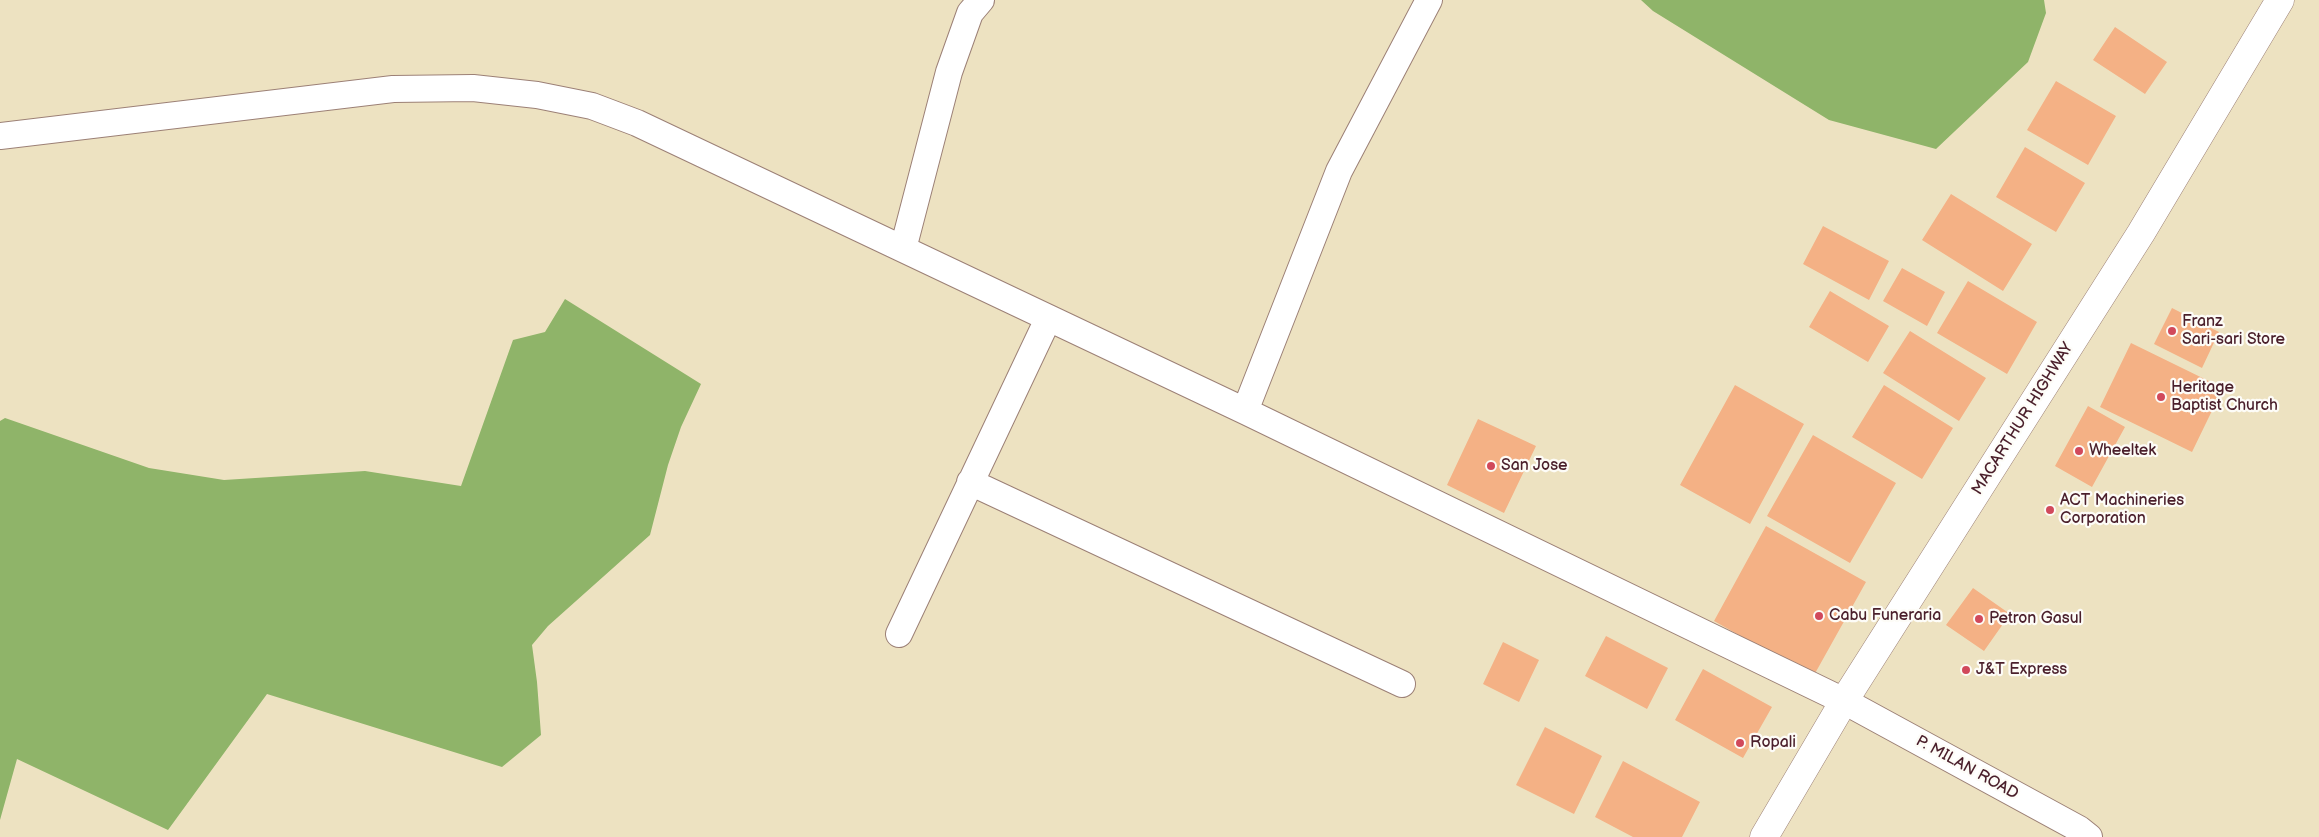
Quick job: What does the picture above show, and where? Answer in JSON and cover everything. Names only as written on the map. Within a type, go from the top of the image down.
[{"type":"highway","name":"MACARTHUR HIGHWAY","points":[[1764,837],[1844,701],[2141,233],[2280,0]]},
{"type":"street","points":[[903,250],[949,72],[970,13],[981,0]]},
{"type":"street","points":[[1245,411],[1339,171],[1429,0]]},
{"type":"street","name":"P. MILAN ROAD","points":[[0,136],[392,89],[473,88],[536,95],[592,106],[637,123],[1245,411],[1844,701],[2078,829],[2089,837]]},
{"type":"street","points":[[899,634],[1048,319]]},
{"type":"street","points":[[970,482],[1402,684]]},
{"type":"green space","points":[[1641,0],[2044,0],[2046,13],[2028,62],[1936,149],[1829,120],[1653,11]]},
{"type":"green space","points":[[565,299],[701,384],[681,427],[668,465],[650,535],[548,626],[532,645],[541,735],[502,767],[267,694],[168,830],[17,759],[0,820],[0,421],[5,418],[149,468],[224,480],[365,471],[461,486],[513,340],[545,332]]},
{"type":"building","points":[[2115,27],[2167,62],[2145,94],[2093,60]]},
{"type":"building","points":[[2056,81],[2116,116],[2088,165],[2027,130]]},
{"type":"building","points":[[2025,147],[2085,183],[2056,232],[1996,197]]},
{"type":"building","points":[[1951,194],[2032,244],[2003,291],[1922,240]]},
{"type":"building","points":[[1823,226],[1889,261],[1869,300],[1803,264]]},
{"type":"building","points":[[1902,268],[1945,292],[1927,326],[1883,301]]},
{"type":"building","points":[[1968,281],[2037,322],[2007,374],[1937,333]]},
{"type":"building","points":[[1830,291],[1889,326],[1868,362],[1809,327]]},
{"type":"building","points":[[2172,308],[2219,332],[2202,368],[2154,344]]},
{"type":"building","points":[[1910,331],[1986,378],[1959,421],[1883,373]]},
{"type":"building","name":"Heritage Baptist Church","points":[[2131,343],[2223,388],[2192,452],[2100,407]]},
{"type":"building","points":[[1735,385],[1804,424],[1750,524],[1680,485]]},
{"type":"building","points":[[1884,385],[1953,428],[1922,479],[1852,437]]},
{"type":"building","points":[[2088,406],[2125,427],[2092,487],[2055,466]]},
{"type":"building","name":"San Jose","points":[[1478,419],[1536,446],[1504,513],[1447,485]]},
{"type":"building","points":[[1813,435],[1896,483],[1850,563],[1767,516]]},
{"type":"building","points":[[1766,526],[1866,582],[1813,677],[1714,621]]},
{"type":"building","points":[[1973,588],[2010,614],[1984,651],[1946,625]]},
{"type":"building","points":[[1606,636],[1668,668],[1647,709],[1585,676]]},
{"type":"building","points":[[1503,642],[1539,660],[1519,702],[1483,684]]},
{"type":"building","points":[[1703,669],[1772,707],[1743,758],[1675,720]]},
{"type":"building","points":[[1545,727],[1602,756],[1574,814],[1516,785]]},
{"type":"building","points":[[1623,761],[1700,802],[1682,837],[1633,837],[1595,817]]},
{"type":"place","name":"Franz Sari-sari Store","points":[[2172,331]]},
{"type":"place","name":"Heritage Baptist Church","points":[[2161,397]]},
{"type":"place","name":"Wheeltek","points":[[2079,451]]},
{"type":"place","name":"San Jose","points":[[1491,466]]},
{"type":"place","name":"ACT Machineries Corporation","points":[[2050,510]]},
{"type":"place","name":"Cabu Funeraria","points":[[1819,616]]},
{"type":"place","name":"Petron Gasul","points":[[1979,619]]},
{"type":"place","name":"J&T Express","points":[[1966,670]]},
{"type":"place","name":"Ropali","points":[[1740,743]]}]
